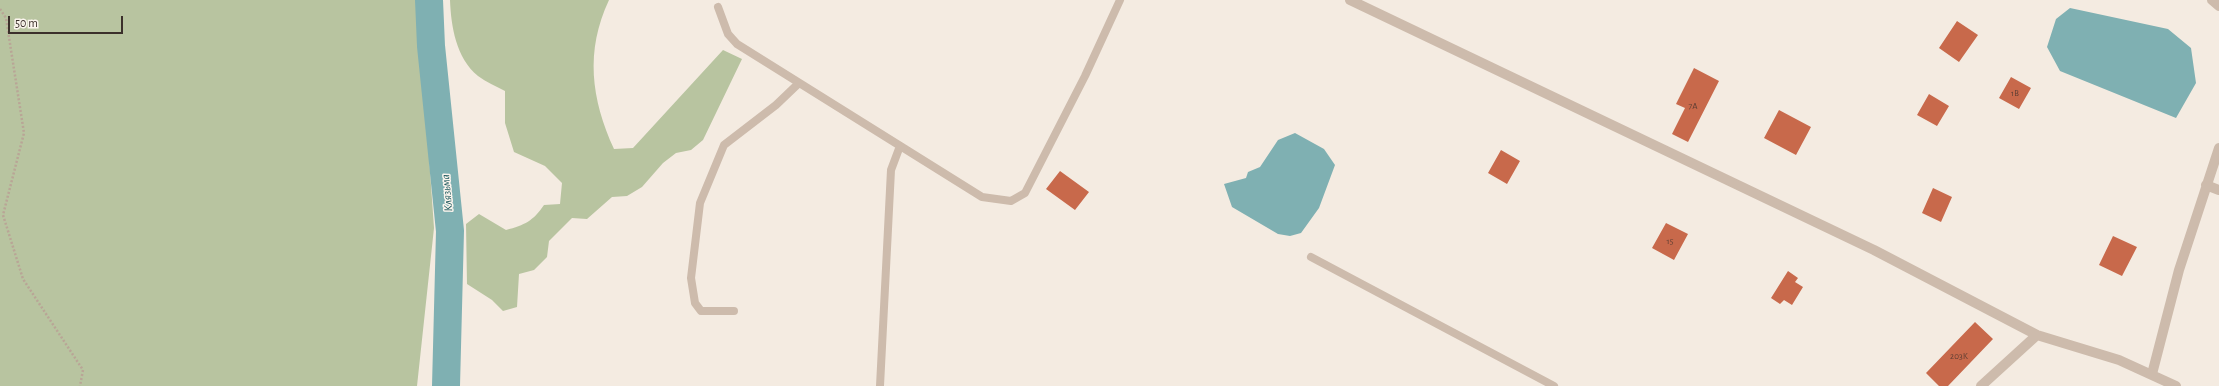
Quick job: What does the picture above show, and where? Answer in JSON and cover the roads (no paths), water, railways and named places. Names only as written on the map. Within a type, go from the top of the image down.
[{"type":"street","points":[[1350,0],[1867,247],[2036,335],[2119,360],[2176,386]]},
{"type":"street","points":[[2212,0],[2219,6]]},
{"type":"street","points":[[2152,374],[2179,270],[2219,148]]},
{"type":"street","points":[[2206,185],[2219,190]]},
{"type":"street","points":[[1981,386],[2036,335]]},
{"type":"lane","points":[[718,7],[728,34],[737,44],[982,198],[1011,201],[1025,193],[1085,76],[1120,0]]},
{"type":"lane","points":[[734,311],[702,311],[695,303],[691,278],[700,203],[724,144],[776,105],[799,83]]},
{"type":"lane","points":[[880,386],[891,170],[900,146]]},
{"type":"lane","points":[[1311,257],[1554,386]]},
{"type":"water","points":[[2070,8],[2168,29],[2191,48],[2196,83],[2176,118],[2060,71],[2047,47],[2056,19]]},
{"type":"water","points":[[1295,133],[1324,149],[1335,165],[1319,208],[1301,233],[1290,236],[1278,234],[1232,207],[1224,184],[1246,178],[1248,172],[1260,167],[1278,140]]},
{"type":"waterway","name":"Клязьма","points":[[429,0],[431,46],[450,231],[446,386]]}]
